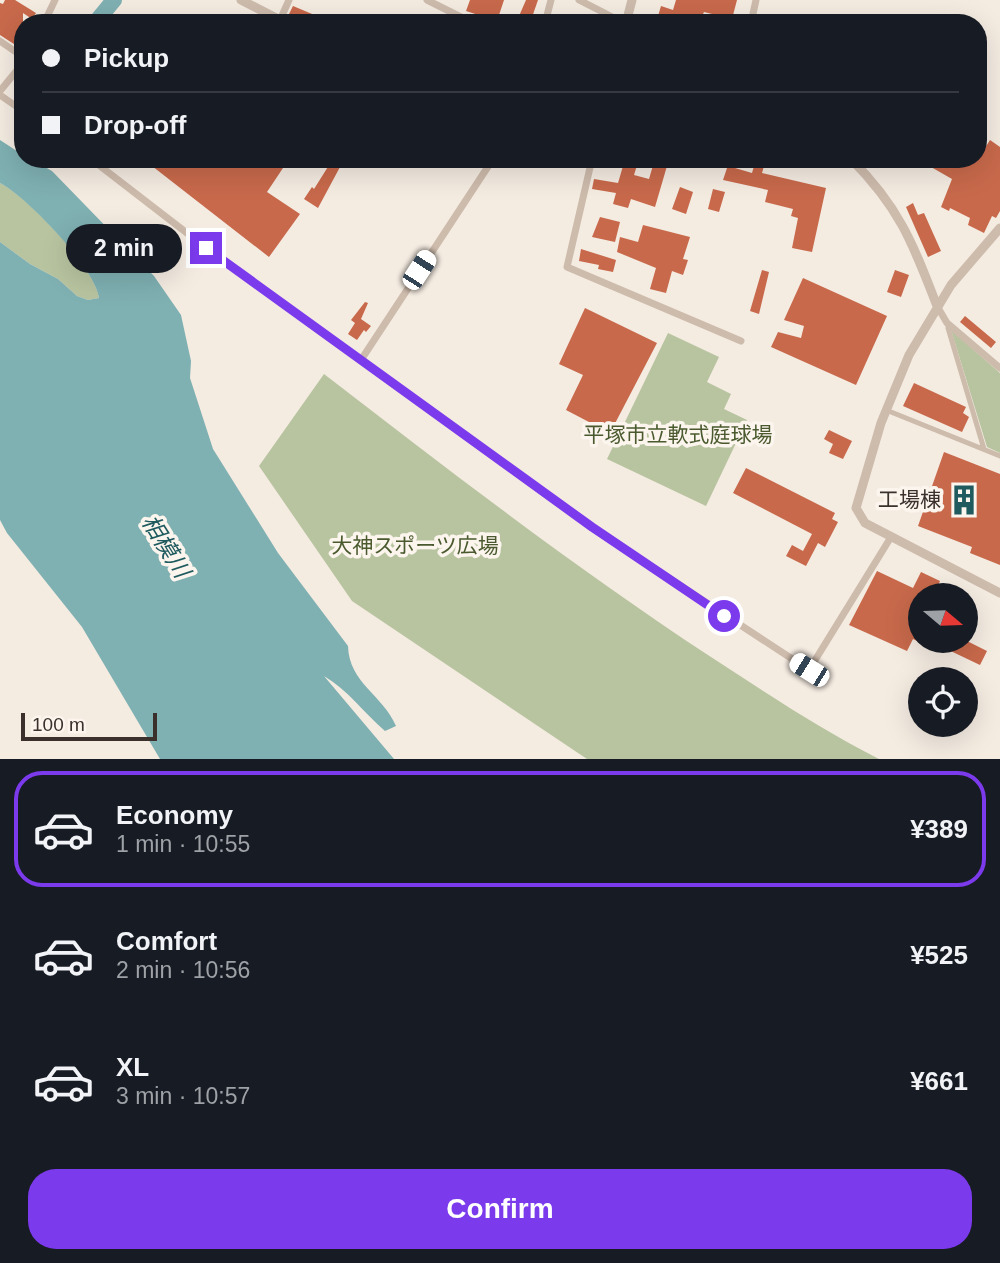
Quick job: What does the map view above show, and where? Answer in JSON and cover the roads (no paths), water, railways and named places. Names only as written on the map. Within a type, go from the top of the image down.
[{"type":"street","points":[[242,0],[269,14]]},
{"type":"street","points":[[427,0],[455,14]]},
{"type":"street","points":[[579,0],[607,14]]},
{"type":"street","points":[[14,75],[0,93],[14,104]]},
{"type":"street","points":[[103,168],[202,245],[637,559],[809,670],[891,537]]},
{"type":"street","points":[[360,360],[487,168]]},
{"type":"street","points":[[590,168],[566,267],[741,341]]},
{"type":"street","points":[[859,168],[889,200],[907,231],[937,306],[948,325],[984,449]]},
{"type":"street","points":[[1000,229],[951,285],[937,306],[892,392],[856,508],[865,523],[1000,593]]},
{"type":"street","points":[[948,325],[1000,369]]},
{"type":"street","points":[[891,412],[1000,456]]},
{"type":"water","name":"相模川","points":[[0,140],[14,149],[14,168],[47,168],[52,171],[154,276],[181,315],[191,361],[190,378],[213,449],[278,553],[348,646],[354,670],[390,715],[396,726],[385,731],[324,676],[394,759],[160,759],[82,627],[7,533],[0,520],[0,242],[30,264],[58,279],[77,296],[88,300],[99,298],[86,269],[73,252],[42,218],[0,183]]},
{"type":"waterway","points":[[102,14],[114,0]]},
{"type":"place","name":"工場棟","points":[[964,500]]},
{"type":"park label","name":"平塚市立軟式庭球場","points":[[678,435]]},
{"type":"park label","name":"大神スポーツ広場","points":[[415,546]]}]
